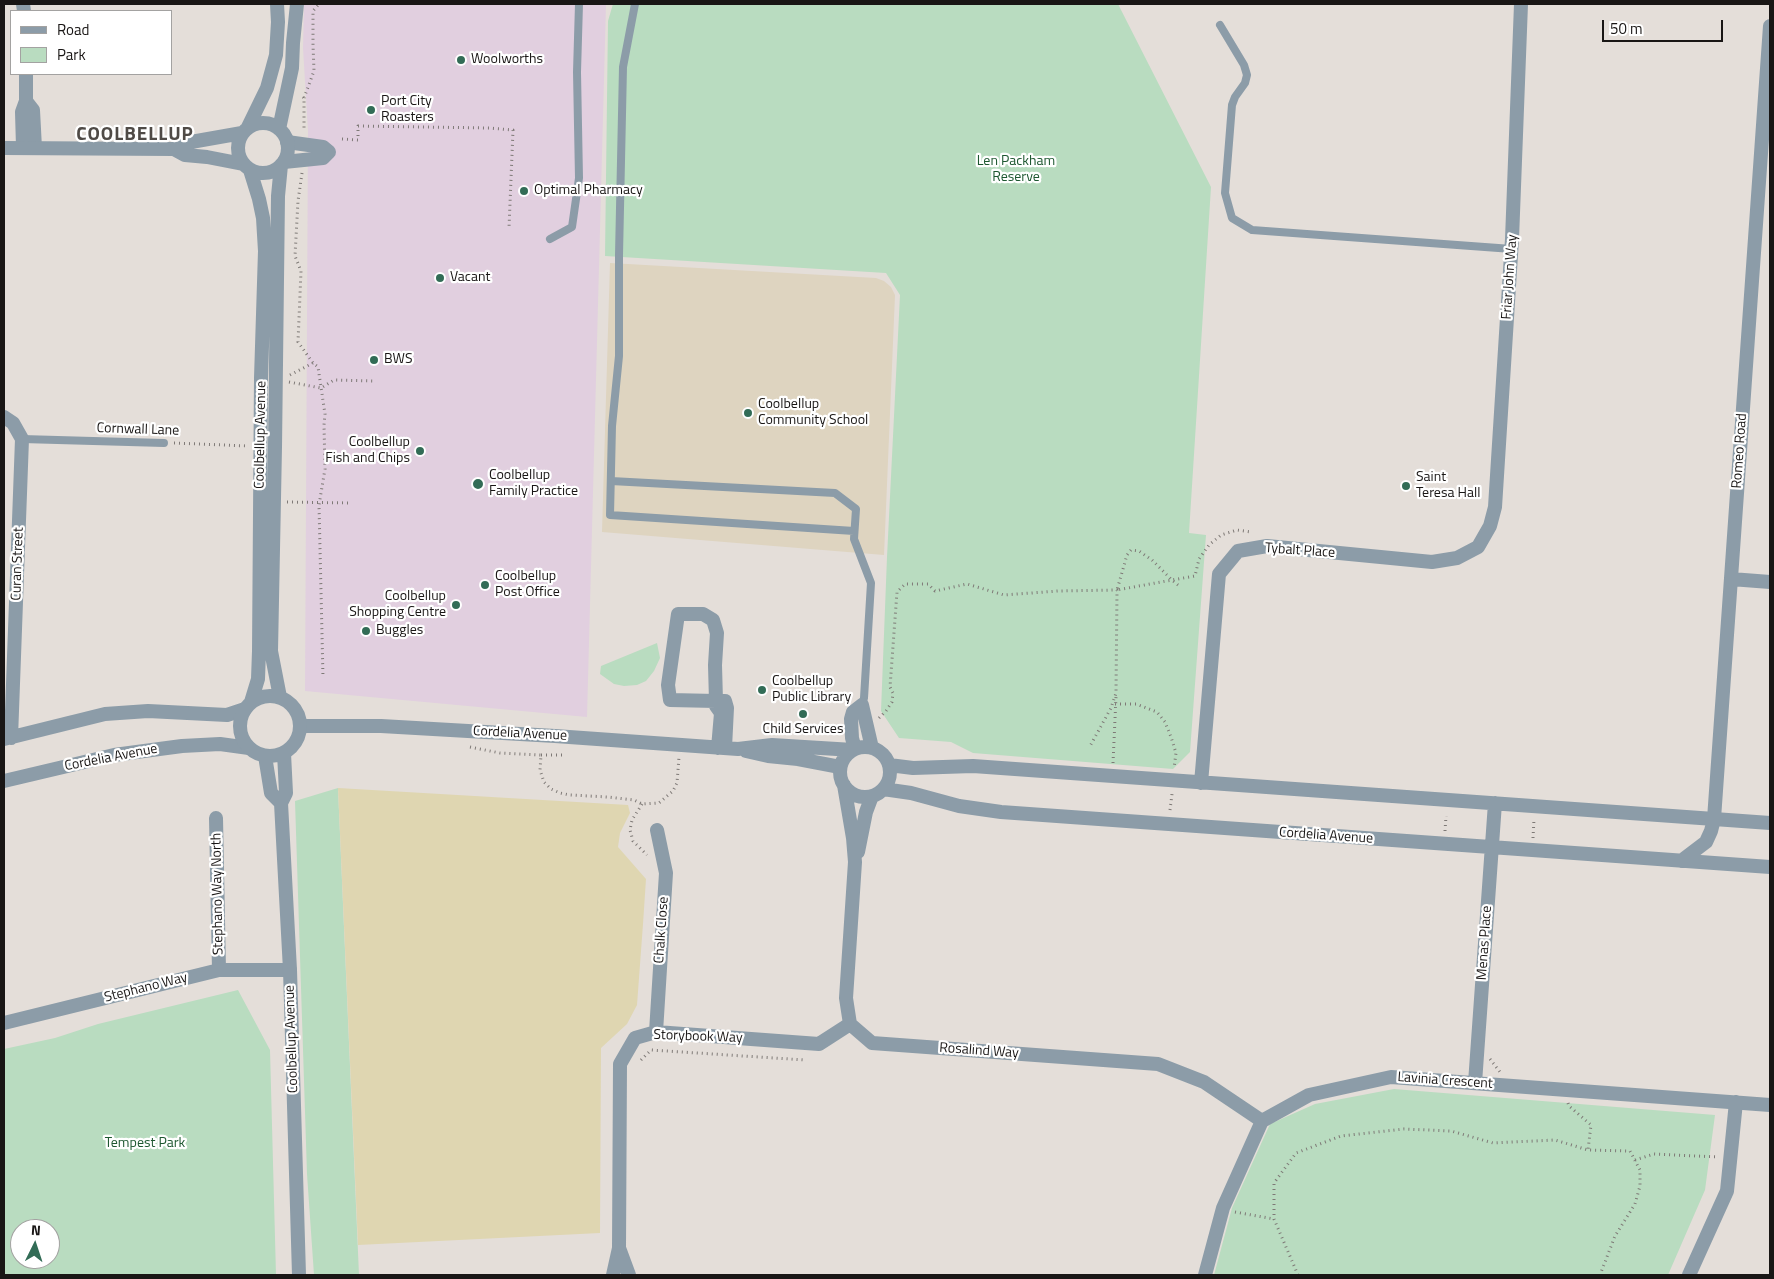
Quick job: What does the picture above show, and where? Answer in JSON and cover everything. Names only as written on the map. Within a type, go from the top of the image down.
[{"type":"street","points":[[246,167],[239,157],[237,149],[238,140],[267,88],[276,55],[277,4]]},
{"type":"street","points":[[279,129],[292,68],[297,4]]},
{"type":"street","name":"Friar John Way","points":[[1478,547],[1490,526],[1495,507],[1512,249],[1521,4]]},
{"type":"street","name":"Romeo Road","points":[[1681,861],[1706,842],[1714,818],[1768,78],[1770,26]]},
{"type":"street","points":[[26,75],[26,101],[22,112],[29,148]]},
{"type":"street","points":[[174,150],[190,142],[245,130],[264,123],[279,129],[287,142],[288,149],[283,163]]},
{"type":"street","points":[[4,148],[174,150],[185,154],[206,156],[246,167],[258,173],[274,170],[283,163],[323,158],[329,152],[323,148],[287,142]]},
{"type":"street","name":"Coolbellup Avenue","points":[[248,706],[258,679],[270,321],[278,239],[278,196],[283,163]]},
{"type":"street","name":"Coolbellup Avenue","points":[[246,167],[259,199],[263,218],[270,321],[275,447],[270,652],[280,698]]},
{"type":"street","points":[[8,420],[22,440]]},
{"type":"street","name":"Curan Street","points":[[8,738],[22,440]]},
{"type":"street","name":"Tybalt Place","points":[[1201,783],[1219,574],[1238,551],[1267,546],[1432,562],[1457,558],[1478,547]]},
{"type":"street","points":[[1731,579],[1770,582]]},
{"type":"street","points":[[716,701],[670,700],[668,685],[678,614],[703,614],[712,620],[717,633],[715,665],[716,701],[716,706],[720,713],[727,748]]},
{"type":"street","points":[[8,738],[105,714],[148,712],[227,715],[248,706],[260,697],[270,696],[289,702],[295,708],[300,726],[296,742],[284,753],[275,756],[265,756],[249,748],[240,733],[241,716],[248,706]]},
{"type":"street","points":[[854,750],[852,712],[862,705],[872,748]]},
{"type":"street","name":"Cordelia Avenue","points":[[300,726],[400,727],[727,748]]},
{"type":"street","name":"Cordelia Avenue","points":[[4,781],[124,753],[182,746],[220,744],[249,748]]},
{"type":"street","points":[[727,748],[772,745],[854,750]]},
{"type":"street","points":[[850,1024],[846,998],[855,862],[853,838],[840,767],[843,760],[854,750],[862,747],[872,748],[881,753],[889,765],[889,778],[866,812],[855,862]]},
{"type":"street","points":[[727,748],[840,767]]},
{"type":"street","name":"Coolbellup Avenue","points":[[284,753],[286,793],[281,803],[290,970],[299,1275]]},
{"type":"street","name":"Coolbellup Avenue","points":[[265,756],[271,793],[281,803]]},
{"type":"street","points":[[889,765],[913,768],[973,766],[1770,823]]},
{"type":"street","points":[[844,785],[856,796],[864,797],[878,793]]},
{"type":"street","name":"Cordelia Avenue","points":[[878,793],[911,793],[958,806],[1001,812],[1770,867]]},
{"type":"street","name":"Menas Place","points":[[1475,1083],[1495,803]]},
{"type":"street","name":"Stephano Way North","points":[[216,818],[220,970]]},
{"type":"street","name":"Chalk Close","points":[[656,1032],[666,873],[657,830]]},
{"type":"street","name":"Stephano Way","points":[[4,1023],[220,970],[290,970]]},
{"type":"street","name":"Storybook Way","points":[[619,1248],[620,1064],[635,1038],[656,1032],[819,1044],[850,1024]]},
{"type":"street","name":"Rosalind Way","points":[[850,1024],[872,1043],[1158,1064],[1204,1082],[1262,1120]]},
{"type":"street","name":"Lavinia Crescent","points":[[1262,1120],[1309,1095],[1391,1077],[1770,1104]]},
{"type":"street","points":[[1689,1275],[1727,1191],[1736,1102]]},
{"type":"street","points":[[1205,1275],[1223,1208],[1262,1120]]},
{"type":"street","points":[[613,1275],[619,1248]]},
{"type":"street","points":[[619,1248],[629,1275]]},
{"type":"lane","points":[[550,239],[572,227],[579,178],[577,72],[579,4]]},
{"type":"lane","points":[[635,4],[622,67],[619,356],[612,426],[610,515],[854,531]]},
{"type":"lane","points":[[1220,25],[1244,65],[1247,75],[1245,83],[1235,97],[1232,106],[1225,194],[1232,218],[1252,230],[1512,249]]},
{"type":"lane","name":"Cornwall Lane","points":[[22,440],[164,443]]},
{"type":"lane","points":[[611,481],[835,493],[856,509],[854,539],[871,583],[862,705]]},
{"type":"path","points":[[304,144],[304,98],[314,71],[314,11],[319,4]]},
{"type":"path","points":[[295,95],[304,98]]},
{"type":"path","points":[[342,139],[358,140],[358,126],[513,130],[509,228]]},
{"type":"path","points":[[303,159],[298,201],[295,256],[301,271],[298,342],[312,363],[318,367],[326,414],[324,426],[325,469],[319,505],[323,678]]},
{"type":"path","points":[[312,363],[285,378],[289,382],[321,388],[334,380],[373,382]]},
{"type":"path","name":"Cornwall Lane","points":[[164,443],[253,446]]},
{"type":"path","points":[[878,720],[892,702],[893,692],[890,687],[897,592],[905,584],[928,584],[934,591],[967,584],[1004,595],[1058,591],[1117,590],[1195,576],[1199,559],[1209,545],[1221,536],[1237,530],[1251,532]]},
{"type":"path","points":[[1112,766],[1116,704],[1117,590],[1127,555],[1131,550],[1139,551],[1152,560],[1178,585]]},
{"type":"path","points":[[1089,748],[1111,708],[1116,693]]},
{"type":"path","points":[[1116,704],[1136,704],[1156,712],[1166,722],[1176,753],[1174,771]]},
{"type":"path","points":[[467,746],[500,753],[564,755]]},
{"type":"path","points":[[541,755],[540,770],[544,782],[551,789],[570,796],[608,797],[634,800],[642,804],[659,803],[674,791],[677,783],[679,757]]},
{"type":"path","points":[[1170,814],[1172,791]]},
{"type":"path","points":[[1445,834],[1446,816]]},
{"type":"path","points":[[1533,841],[1534,818]]},
{"type":"path","points":[[640,1061],[650,1050],[812,1060]]},
{"type":"path","points":[[1568,1090],[1569,1106],[1591,1125],[1588,1150]]},
{"type":"path","points":[[1298,1275],[1274,1219],[1274,1183],[1296,1153],[1341,1136],[1404,1129],[1451,1131],[1493,1143],[1555,1140],[1588,1150],[1630,1151],[1640,1170],[1640,1186],[1635,1204],[1615,1236],[1600,1275]]},
{"type":"path","points":[[1635,1160],[1654,1154],[1730,1158]]},
{"type":"path","points":[[1223,1208],[1274,1219]]},
{"type":"shaded area","points":[[304,4],[606,4],[587,717],[305,691],[308,131],[303,48]]},
{"type":"shaded area","name":"Coolbellup Community School","points":[[610,263],[876,278],[884,281],[891,287],[895,295],[884,555],[602,532]]},
{"type":"green space","name":"Len Packham Reserve","points":[[613,4],[1118,4],[1211,187],[1189,533],[1206,535],[1190,752],[1173,769],[973,753],[951,742],[899,738],[881,711],[900,295],[886,273],[605,256],[608,21]]},
{"type":"green space","points":[[657,643],[660,658],[654,671],[646,681],[637,685],[624,686],[614,684],[600,674],[601,666]]},
{"type":"green space","points":[[338,788],[359,1275],[314,1275],[307,1174],[295,801]]},
{"type":"green space","name":"Tempest Park","points":[[238,990],[270,1050],[276,1275],[4,1275],[4,1049],[55,1038],[98,1024]]},
{"type":"green space","points":[[1394,1089],[1715,1115],[1705,1190],[1668,1275],[1214,1275],[1232,1208],[1270,1124],[1315,1104]]},
{"type":"sand","points":[[338,788],[628,805],[630,813],[620,833],[618,847],[646,879],[637,1005],[627,1024],[601,1048],[600,1233],[358,1245]]},
{"type":"place","name":"Woolworths","points":[[461,60]]},
{"type":"place","name":"Port City Roasters","points":[[371,110]]},
{"type":"place","name":"Optimal Pharmacy","points":[[524,191]]},
{"type":"place","name":"Vacant","points":[[440,278]]},
{"type":"place","name":"BWS","points":[[374,360]]},
{"type":"place","name":"Coolbellup Community School","points":[[748,413]]},
{"type":"place","name":"Coolbellup Fish and Chips","points":[[420,451]]},
{"type":"place","name":"Coolbellup Family Practice","points":[[478,484]]},
{"type":"place","name":"Saint Teresa Hall","points":[[1406,486]]},
{"type":"place","name":"Coolbellup Post Office","points":[[485,585]]},
{"type":"place","name":"Coolbellup Shopping Centre","points":[[456,605]]},
{"type":"place","name":"Buggles","points":[[366,631]]},
{"type":"place","name":"Coolbellup Public Library","points":[[762,690]]},
{"type":"place","name":"Child Services","points":[[803,714]]},
{"type":"district","name":"COOLBELLUP","points":[[135,135]]}]
